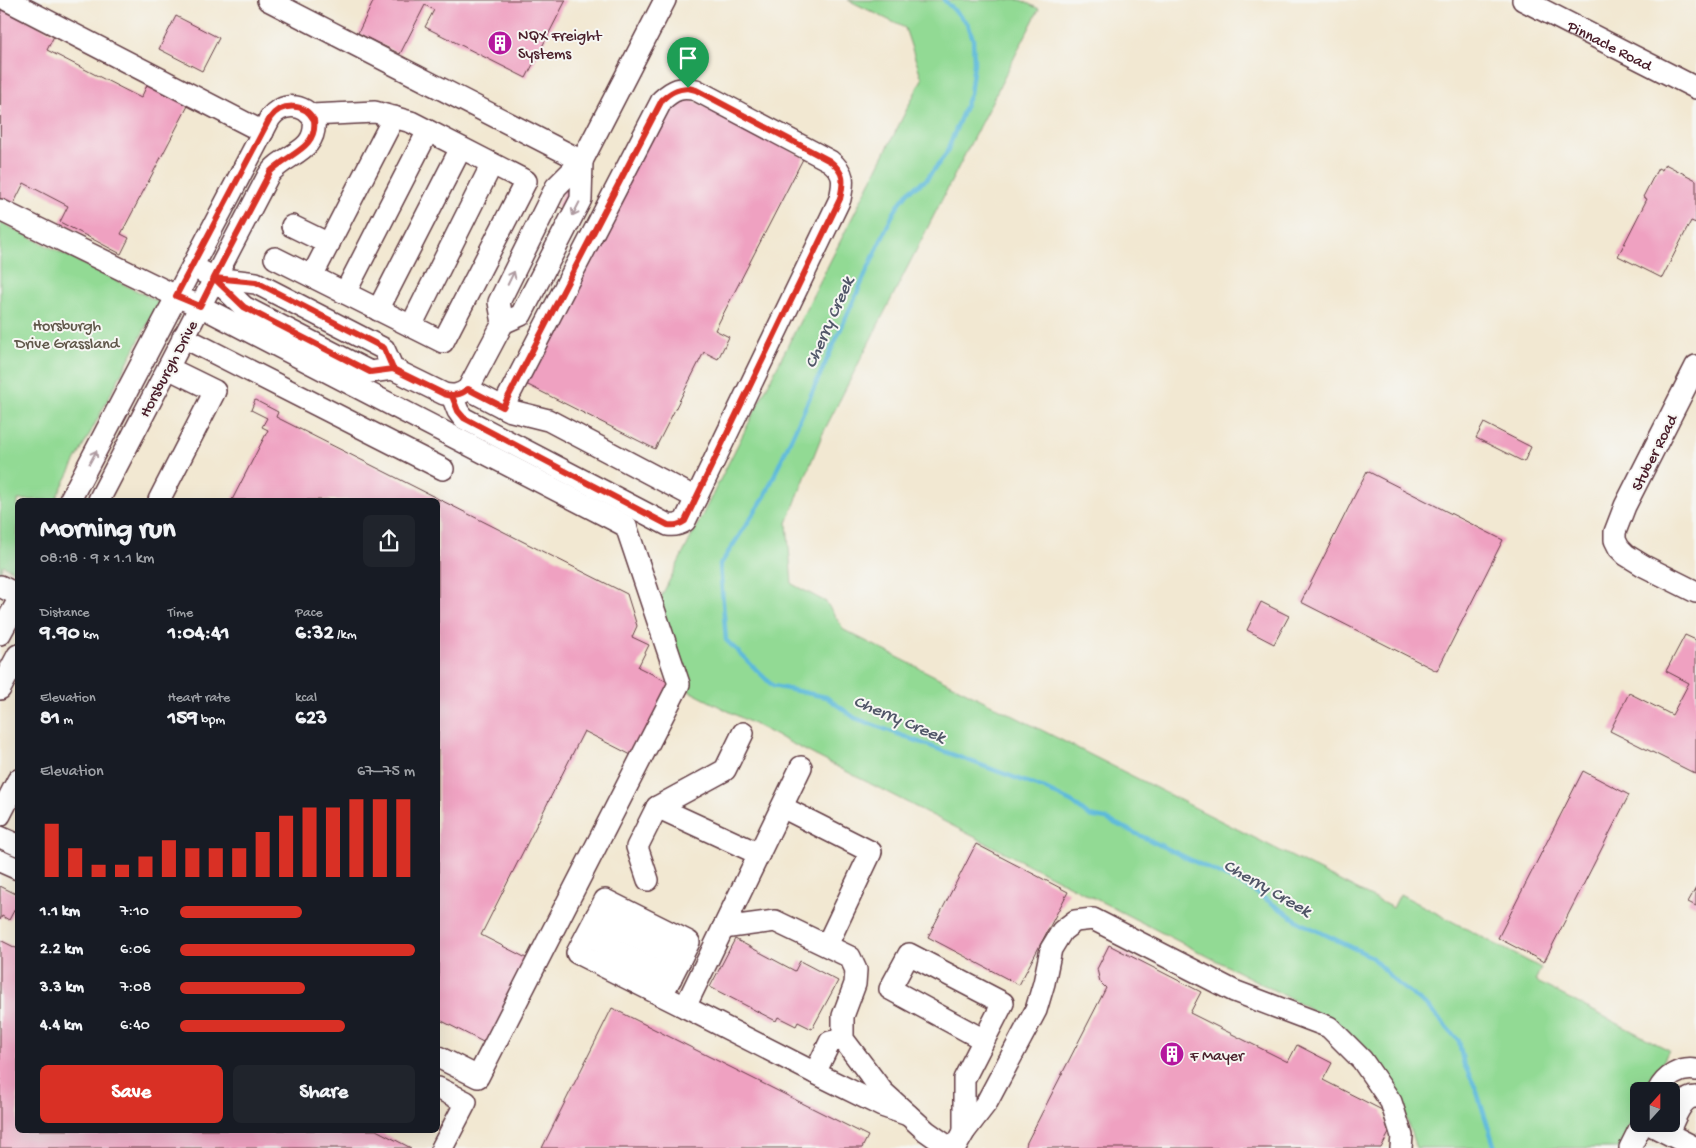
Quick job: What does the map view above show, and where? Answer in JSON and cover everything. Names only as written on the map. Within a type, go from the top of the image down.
[{"type":"street","points":[[7,0],[263,132]]},
{"type":"street","points":[[268,0],[582,161]]},
{"type":"street","points":[[503,407],[662,100],[671,92],[688,88],[696,90],[830,161],[838,167],[843,176],[840,199],[685,521],[674,526],[668,525],[464,418],[458,411],[460,392],[503,323],[499,302],[556,187],[582,161],[665,0]]},
{"type":"street","name":"Pinnacle Road","points":[[1523,0],[1696,88]]},
{"type":"street","name":"Horsburgh Drive","points":[[71,498],[274,112],[287,106],[306,110],[311,115],[315,125],[312,138],[300,151],[283,161],[270,172],[99,498]]},
{"type":"street","points":[[275,258],[443,342],[526,181],[411,122],[375,112],[311,115]]},
{"type":"street","points":[[312,276],[394,118]]},
{"type":"street","points":[[345,293],[428,131]]},
{"type":"street","points":[[378,310],[461,148]]},
{"type":"street","points":[[411,326],[492,164]]},
{"type":"street","points":[[0,210],[200,306],[626,526],[679,684],[478,1077],[440,1058]]},
{"type":"street","points":[[292,226],[329,244]]},
{"type":"street","points":[[192,266],[214,278],[244,307],[370,372],[393,369],[444,394],[460,392],[515,412],[541,418],[696,498]]},
{"type":"street","points":[[214,278],[256,282],[384,348],[393,369]]},
{"type":"street","points":[[323,348],[335,324]]},
{"type":"street","points":[[183,337],[443,469]]},
{"type":"street","name":"Stuber Road","points":[[1696,366],[1626,506],[1615,532],[1615,540],[1619,548],[1626,555],[1696,592]]},
{"type":"street","points":[[160,498],[214,391],[168,368]]},
{"type":"street","points":[[507,441],[541,418]]},
{"type":"street","points":[[0,586],[15,593]]},
{"type":"street","points":[[0,634],[15,606]]},
{"type":"street","points":[[0,689],[15,661]]},
{"type":"street","points":[[648,880],[637,847],[657,807],[724,770],[743,733]]},
{"type":"street","points":[[685,1007],[801,767]]},
{"type":"street","points":[[0,815],[15,786]]},
{"type":"street","points":[[657,807],[759,854]]},
{"type":"street","points":[[782,807],[871,852],[827,946]]},
{"type":"street","points":[[0,837],[15,844]]},
{"type":"street","points":[[0,861],[15,868]]},
{"type":"street","points":[[671,978],[689,942],[605,900],[591,926],[671,978],[685,1007],[882,1106],[908,1115]]},
{"type":"street","points":[[956,1143],[987,1102],[1036,1010],[1051,949],[1062,931],[1075,921],[1093,919],[1234,991],[1329,1027],[1362,1060],[1391,1102],[1402,1136],[1401,1148]]},
{"type":"street","points":[[724,928],[775,921],[850,957],[856,970],[855,984],[843,1016],[843,1039],[883,1092],[926,1131],[956,1143]]},
{"type":"street","points":[[956,1143],[964,1079],[1004,1003],[908,954],[890,989],[984,1040]]},
{"type":"street","points":[[814,1073],[830,1042],[843,1039]]},
{"type":"street","points":[[1664,1082],[1678,1070],[1696,1070]]},
{"type":"street","points":[[440,1089],[466,1102],[442,1148]]},
{"type":"street","points":[[1680,1106],[1692,1096],[1696,1097]]},
{"type":"street","points":[[1630,1148],[1638,1132]]},
{"type":"street","points":[[1668,1132],[1696,1148]]},
{"type":"green space","points":[[848,0],[1021,0],[1039,9],[822,435],[787,523],[792,584],[826,602],[844,630],[1393,908],[1400,894],[1541,968],[1535,981],[1669,1050],[1653,1082],[1630,1082],[1630,1127],[1619,1148],[1416,1148],[1401,1103],[1340,1029],[1307,1007],[689,691],[657,605],[922,79],[905,28]]},
{"type":"green space","name":"Horsburgh Drive Grassland","points":[[0,222],[159,302],[56,498],[15,498],[15,572],[3,565],[0,572]]},
{"type":"building","name":"NQX Freight Systems","points":[[374,0],[566,0],[526,78],[425,27],[434,10],[425,5],[400,54],[358,33]]},
{"type":"building","points":[[1,6],[55,34],[47,50],[141,98],[149,81],[190,102],[121,234],[129,238],[121,254],[60,222],[68,206],[24,183],[12,207],[0,201]]},
{"type":"building","points":[[176,16],[219,38],[202,71],[159,49]]},
{"type":"building","points":[[689,98],[804,157],[715,330],[729,337],[718,359],[704,352],[655,449],[522,382],[661,107]]},
{"type":"building","points":[[1665,164],[1696,180],[1696,223],[1691,221],[1662,278],[1618,256],[1647,199],[1643,197],[1658,168],[1662,170]]},
{"type":"building","points":[[565,188],[576,194],[568,211],[557,206]]},
{"type":"building","points":[[255,400],[278,412],[276,417],[437,498],[233,498],[268,430],[262,427],[267,418],[251,410]]},
{"type":"building","points":[[1484,423],[1531,447],[1524,462],[1476,438]]},
{"type":"building","points":[[1367,471],[1503,540],[1437,671],[1301,602]]},
{"type":"building","points":[[440,500],[627,594],[637,626],[632,637],[649,645],[638,667],[674,685],[637,758],[584,731],[481,935],[532,961],[489,1045],[440,1020]]},
{"type":"building","points":[[1261,602],[1289,616],[1274,644],[1247,630]]},
{"type":"building","points":[[1685,635],[1696,640],[1696,774],[1610,731],[1629,693],[1672,715],[1689,683],[1666,671]]},
{"type":"building","points":[[1583,771],[1629,795],[1544,962],[1498,938]]},
{"type":"building","points":[[976,844],[1068,892],[1019,985],[928,937]]},
{"type":"building","points":[[0,886],[15,894],[15,909],[9,920],[2,916],[0,920]]},
{"type":"building","points":[[1696,888],[1696,906],[1688,902]]},
{"type":"building","points":[[735,939],[795,971],[800,961],[838,981],[812,1029],[798,1022],[796,1026],[778,1017],[776,1021],[710,987]]},
{"type":"building","points":[[0,940],[15,948],[15,1133],[382,1133],[411,1148],[0,1148]]},
{"type":"building","name":"F Mayer","points":[[1109,945],[1201,992],[1190,1013],[1288,1062],[1297,1045],[1332,1063],[1323,1080],[1382,1110],[1389,1133],[1381,1148],[1024,1148],[1106,988],[1100,982],[1097,969]]},
{"type":"building","points":[[612,1008],[868,1136],[862,1148],[542,1148]]},
{"type":"waterway","name":"Cherry Creek","points":[[944,0],[968,24],[973,39],[974,63],[970,94],[946,154],[926,180],[909,191],[891,218],[765,496],[720,565],[726,640],[773,686],[826,697],[855,718],[1045,789],[1073,803],[1089,816],[1106,819],[1249,888],[1301,923],[1370,956],[1398,984],[1428,1007],[1459,1041],[1463,1062],[1476,1089],[1495,1148]]},
{"type":"place","name":"NQX Freight Systems","points":[[500,43]]},
{"type":"place","name":"F Mayer","points":[[1172,1054]]},
{"type":"route","points":[[688,88],[671,92],[662,100],[503,407],[468,389],[458,395],[444,394],[393,369],[370,372],[244,307],[214,278],[270,172],[277,165],[300,151],[312,138],[315,125],[314,120],[306,110],[287,106],[279,108],[274,112],[176,296],[200,306],[214,278],[256,282],[384,348],[393,369],[444,394],[452,396],[458,411],[464,418],[668,525],[680,524],[685,521],[840,199],[843,186],[843,176],[838,167],[830,161],[696,90],[688,88]]}]
